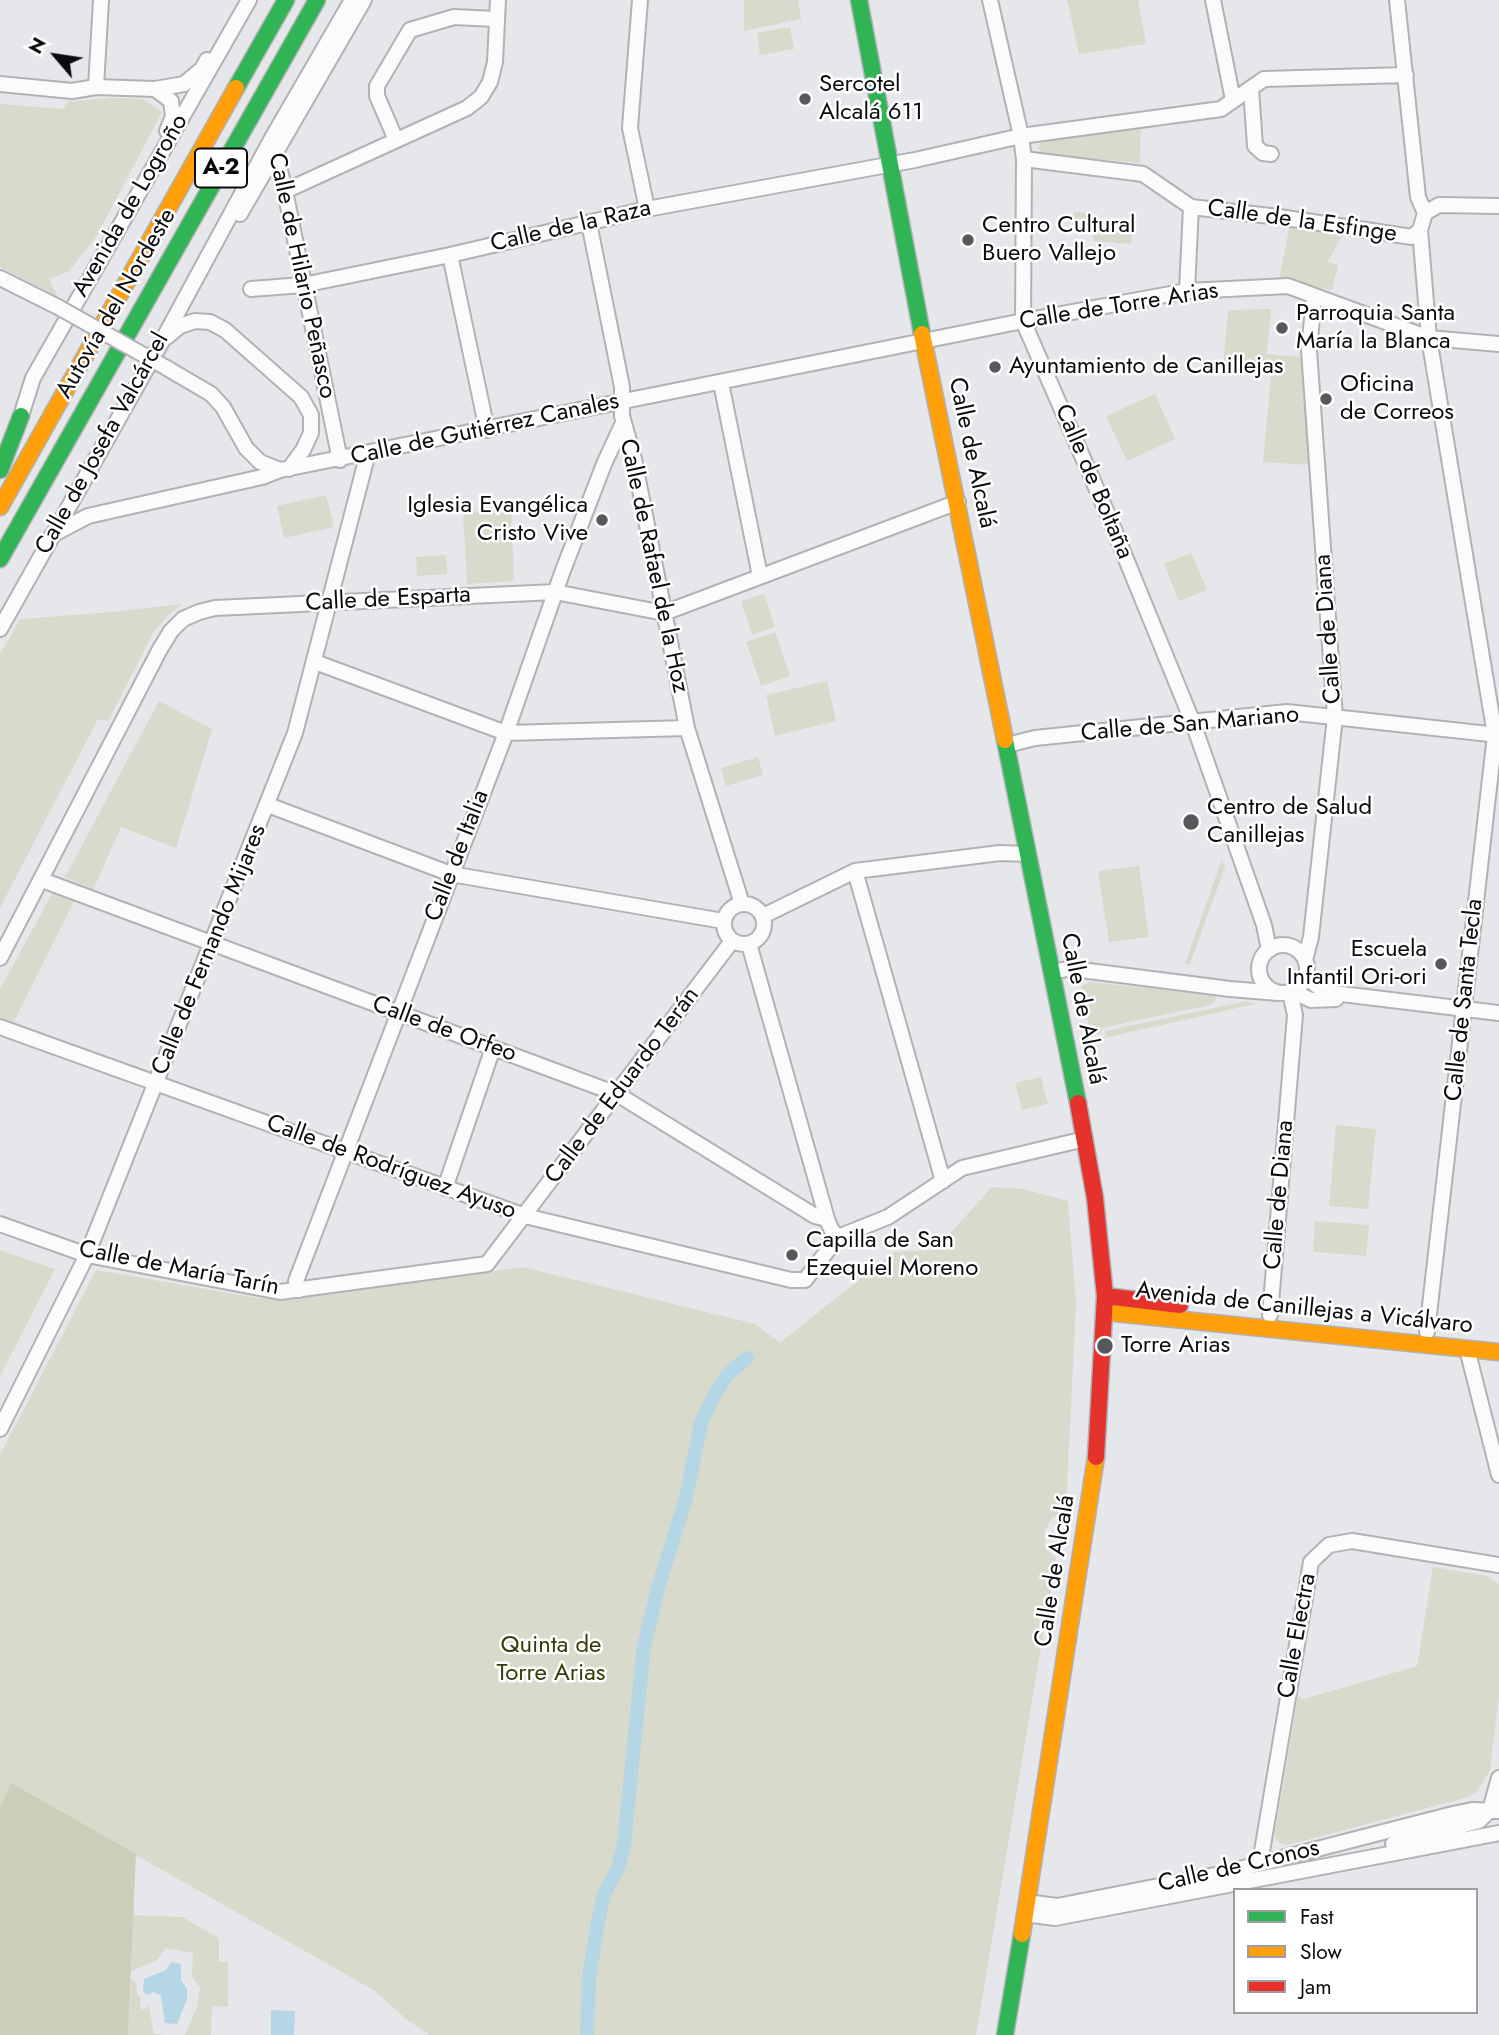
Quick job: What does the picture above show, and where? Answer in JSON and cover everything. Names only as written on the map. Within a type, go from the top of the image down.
[{"type":"main road","name":"Autovía del Nordeste","points":[[0,507],[286,0]]},
{"type":"main road","name":"Autovía del Nordeste","points":[[0,559],[317,0]]},
{"type":"main road","name":"Calle de Alcalá","points":[[859,0],[924,343],[1085,1139],[1100,1236],[1105,1304],[1097,1448],[1005,2035]]},
{"type":"main road","points":[[0,470],[21,416]]},
{"type":"main road","name":"Avenida de Canillejas a Vicálvaro","points":[[1105,1304],[1270,1315],[1427,1332],[1499,1352]]},
{"type":"main road","name":"Avenida de Canillejas a Vicálvaro","points":[[1105,1304],[1464,1342],[1499,1340]]},
{"type":"street","points":[[96,87],[101,0]]},
{"type":"street","points":[[0,84],[72,91],[96,87],[155,89],[184,84],[202,69],[248,0]]},
{"type":"street","name":"Avenida de Logroño","points":[[21,416],[33,378],[248,0]]},
{"type":"street","name":"Calle de Josefa Valcárcel","points":[[0,629],[161,343],[272,138],[352,0]]},
{"type":"street","name":"Calle de Josefa Valcárcel","points":[[205,260],[237,220],[363,0]]},
{"type":"street","points":[[285,191],[467,108],[481,97],[490,82],[495,62],[498,0]]},
{"type":"street","points":[[640,0],[629,128],[647,209]]},
{"type":"street","name":"Calle de Boltaña","points":[[990,0],[1024,159],[1023,321],[1108,515],[1194,723],[1264,925],[1269,950]]},
{"type":"street","points":[[1213,0],[1233,100]]},
{"type":"street","points":[[1397,0],[1418,197],[1425,213],[1420,230]]},
{"type":"street","points":[[396,140],[377,96],[377,86],[410,30],[454,17],[496,19]]},
{"type":"street","points":[[891,164],[1021,136],[1221,109],[1264,79],[1406,75]]},
{"type":"street","points":[[150,173],[173,116],[171,101],[155,89]]},
{"type":"street","points":[[1251,89],[1255,146],[1263,153],[1271,154]]},
{"type":"street","name":"Calle de Hilario Peñasco","points":[[272,138],[340,460]]},
{"type":"street","name":"Calle de la Esfinge","points":[[1024,159],[1143,174],[1191,207],[1279,216],[1412,237],[1420,230]]},
{"type":"street","name":"Calle de la Raza","points":[[251,289],[303,285],[450,255],[647,209],[891,164]]},
{"type":"street","name":"Calle de la Esfinge","points":[[1425,213],[1440,205],[1499,205]]},
{"type":"street","points":[[1187,291],[1191,207]]},
{"type":"street","name":"Calle de Rafael de la Hoz","points":[[589,223],[622,387],[623,423],[634,459],[687,728],[742,904]]},
{"type":"street","name":"Calle de Santa Tecla","points":[[1420,230],[1429,338],[1497,735],[1427,1332]]},
{"type":"street","points":[[450,255],[487,430]]},
{"type":"street","points":[[0,278],[58,307],[211,394],[223,407],[246,448],[260,462],[285,470],[303,450],[311,433],[311,415],[301,397],[225,330],[210,323],[195,321],[180,326],[161,343]]},
{"type":"street","name":"Calle de Torre Arias","points":[[924,343],[1023,321],[1187,291],[1288,286],[1429,338],[1499,344]]},
{"type":"street","name":"Calle de Diana","points":[[1305,960],[1311,937],[1335,717],[1309,350],[1314,297]]},
{"type":"street","name":"Calle de Gutiérrez Canales","points":[[52,535],[88,516],[285,470],[924,343]]},
{"type":"street","points":[[721,383],[760,576]]},
{"type":"street","name":"Calle de Italia","points":[[299,1290],[296,1281],[344,1152],[506,733],[555,592],[604,464],[623,423]]},
{"type":"street","name":"Calle de Fernando Mijares","points":[[0,1429],[87,1255],[268,805],[295,733],[368,453]]},
{"type":"street","points":[[664,613],[958,502]]},
{"type":"street","name":"Calle de Esparta","points":[[0,958],[171,631],[183,619],[215,608],[555,592],[664,613]]},
{"type":"street","points":[[315,662],[506,733],[687,728]]},
{"type":"street","name":"Calle de San Mariano","points":[[1007,745],[1035,738],[1287,712],[1497,735]]},
{"type":"street","points":[[268,805],[451,874],[723,921]]},
{"type":"street","points":[[762,916],[855,871],[1000,853],[1028,854]]},
{"type":"street","points":[[855,871],[943,1181]]},
{"type":"street","name":"Calle de Orfeo","points":[[42,880],[617,1094],[815,1216],[827,1220]]},
{"type":"street","points":[[742,904],[754,906],[762,916],[762,933],[749,944],[732,941],[725,932],[723,921],[730,909],[742,904]]},
{"type":"street","name":"Calle de Eduardo Terán","points":[[487,1264],[732,941]]},
{"type":"street","points":[[749,944],[827,1220],[838,1237],[888,1217],[962,1168],[1085,1139]]},
{"type":"street","points":[[1052,972],[1082,970],[1230,989],[1286,992],[1298,988],[1305,977],[1305,960],[1298,951],[1287,946],[1269,950],[1261,959],[1259,972],[1265,985],[1286,992],[1311,1000],[1355,998]]},
{"type":"street","points":[[1230,989],[1259,972]]},
{"type":"street","points":[[1305,977],[1325,992],[1355,998],[1499,1013]]},
{"type":"street","name":"Calle de Diana","points":[[1270,1315],[1295,1014],[1286,992]]},
{"type":"street","name":"Calle de Rodríguez Ayuso","points":[[0,1027],[525,1216],[791,1280],[805,1280],[838,1237]]},
{"type":"street","points":[[445,1188],[493,1048]]},
{"type":"street","name":"Calle de María Tarín","points":[[0,1224],[87,1255],[280,1292],[487,1264]]},
{"type":"street","points":[[1464,1342],[1499,1475]]},
{"type":"street","name":"Calle Electra","points":[[1260,1863],[1311,1562],[1329,1545],[1352,1541],[1499,1565]]},
{"type":"street","points":[[1495,1810],[1499,1779]]},
{"type":"street","name":"Calle de Cronos","points":[[1026,1908],[1057,1906],[1220,1874],[1453,1814],[1472,1810],[1495,1810]]},
{"type":"street","name":"Calle de Cronos","points":[[1222,1887],[1455,1829],[1479,1821],[1495,1810]]},
{"type":"street","name":"Calle de Cronos","points":[[1026,1908],[1055,1918],[1499,1833]]},
{"type":"green space","points":[[744,0],[798,0],[801,19],[744,31]]},
{"type":"green space","points":[[1067,0],[1138,0],[1146,44],[1079,54]]},
{"type":"green space","points":[[790,27],[794,49],[760,55],[757,33]]},
{"type":"green space","points":[[143,99],[162,112],[96,237],[69,271],[49,279],[58,297],[0,267],[0,104],[62,109],[69,101]]},
{"type":"green space","points":[[1141,128],[1140,163],[1043,154],[1038,148],[1043,139]]},
{"type":"green space","points":[[1074,212],[1089,213],[1089,222],[1118,224],[1119,220],[1133,221],[1131,244],[1093,241],[1094,225],[1073,221]]},
{"type":"green space","points":[[1290,223],[1342,236],[1328,262],[1338,265],[1332,290],[1279,280]]},
{"type":"green space","points":[[1271,309],[1267,354],[1301,357],[1310,465],[1263,462],[1271,375],[1223,370],[1228,310]]},
{"type":"green space","points":[[1155,394],[1175,439],[1127,461],[1106,416]]},
{"type":"green space","points":[[326,495],[334,527],[284,538],[277,506]]},
{"type":"green space","points":[[511,510],[514,581],[467,584],[463,512]]},
{"type":"green space","points":[[1191,553],[1207,590],[1179,601],[1164,564]]},
{"type":"green space","points":[[446,555],[447,574],[417,576],[416,557]]},
{"type":"green space","points":[[764,594],[775,627],[752,635],[741,601]]},
{"type":"green space","points":[[182,604],[153,633],[108,721],[98,719],[0,908],[0,654],[20,619]]},
{"type":"green space","points":[[775,632],[790,676],[761,686],[746,642]]},
{"type":"green space","points":[[827,681],[836,721],[775,736],[766,695]]},
{"type":"green space","points":[[159,701],[212,729],[176,848],[121,827],[93,890],[65,877]]},
{"type":"green space","points":[[758,757],[763,775],[726,786],[721,768]]},
{"type":"green space","points":[[1222,859],[1225,867],[1190,964],[1185,964]]},
{"type":"green space","points":[[1139,866],[1149,937],[1109,942],[1098,871]]},
{"type":"green space","points":[[53,892],[75,899],[13,1023],[0,1017],[0,989]]},
{"type":"green space","points":[[1090,982],[1216,995],[1216,998],[1210,1005],[1102,1028],[1102,1033],[1091,1036],[1081,991],[1081,987]]},
{"type":"green space","points":[[1247,1001],[1255,1004],[1095,1040],[1106,1036],[1105,1031]]},
{"type":"green space","points":[[1041,1077],[1048,1104],[1022,1110],[1015,1083]]},
{"type":"green space","points":[[1336,1125],[1376,1129],[1368,1209],[1329,1206]]},
{"type":"green space","name":"Quinta de Torre Arias","points":[[992,1187],[1023,1189],[1068,1201],[1076,1303],[1067,1489],[1063,1511],[1051,1519],[1044,1533],[1046,1549],[1056,1558],[976,2035],[429,2035],[375,1991],[11,1784],[0,1808],[0,1455],[96,1270],[257,1298],[289,1300],[523,1267],[755,1324],[780,1343],[894,1252],[935,1250]]},
{"type":"green space","points":[[1315,1221],[1369,1225],[1366,1256],[1313,1252]]},
{"type":"green space","points":[[0,1250],[55,1269],[0,1376]]},
{"type":"green space","points":[[1433,1567],[1487,1576],[1499,1584],[1499,1695],[1490,1770],[1476,1792],[1468,1797],[1288,1845],[1282,1844],[1276,1839],[1275,1832],[1298,1697],[1304,1699],[1417,1666]]},
{"type":"green space","points":[[11,1783],[136,1854],[128,2035],[0,2035],[0,1808]]},
{"type":"green space","points":[[133,1915],[182,1917],[219,1938],[219,1962],[228,1962],[228,2007],[212,2006],[211,2035],[185,2035],[197,2007],[200,1988],[192,1977],[193,1953],[166,1948],[157,1960],[131,1971]]},
{"type":"green space","points":[[131,1979],[136,1983],[137,1995],[141,1999],[140,2006],[143,2010],[149,2006],[154,2034],[166,2035],[128,2035]]},
{"type":"water","points":[[171,1962],[181,1964],[181,1980],[187,1989],[187,2000],[177,2024],[165,2023],[161,1995],[153,1992],[147,1995],[143,1991],[144,1979],[166,1970]]},
{"type":"water","points":[[271,2010],[295,2011],[294,2035],[271,2035]]},
{"type":"waterway","points":[[587,2035],[589,1978],[597,1927],[604,1894],[618,1868],[624,1844],[644,1646],[658,1588],[686,1498],[701,1423],[727,1375],[747,1358]]},
{"type":"traffic: fast","points":[[236,88],[286,0]]},
{"type":"traffic: fast","points":[[0,559],[317,0]]},
{"type":"traffic: fast","points":[[859,0],[922,334]]},
{"type":"traffic: fast","points":[[0,470],[21,416]]},
{"type":"traffic: fast","points":[[1005,740],[1078,1103]]},
{"type":"traffic: fast","points":[[1005,2035],[1022,1934]]},
{"type":"traffic: slow","points":[[0,507],[236,88]]},
{"type":"traffic: slow","points":[[922,334],[1005,740]]},
{"type":"traffic: slow","points":[[1105,1312],[1499,1352]]},
{"type":"traffic: slow","points":[[1022,1934],[1096,1457]]},
{"type":"traffic: jam","points":[[1078,1103],[1095,1198],[1105,1296],[1096,1457]]},
{"type":"traffic: jam","points":[[1105,1296],[1180,1305]]},
{"type":"place","name":"Sercotel Alcalá 611","points":[[805,99]]},
{"type":"place","name":"Centro Cultural Buero Vallejo","points":[[968,240]]},
{"type":"place","name":"Parroquia Santa María la Blanca","points":[[1282,328]]},
{"type":"place","name":"Ayuntamiento de Canillejas","points":[[995,367]]},
{"type":"place","name":"Oficina de Correos","points":[[1326,399]]},
{"type":"place","name":"Iglesia Evangélica Cristo Vive","points":[[602,520]]},
{"type":"place","name":"Centro de Salud Canillejas","points":[[1191,822]]},
{"type":"place","name":"Escuela Infantil Ori-ori","points":[[1441,964]]},
{"type":"place","name":"Capilla de San Ezequiel Moreno","points":[[792,1255]]},
{"type":"place","name":"Torre Arias","points":[[1105,1346]]}]
